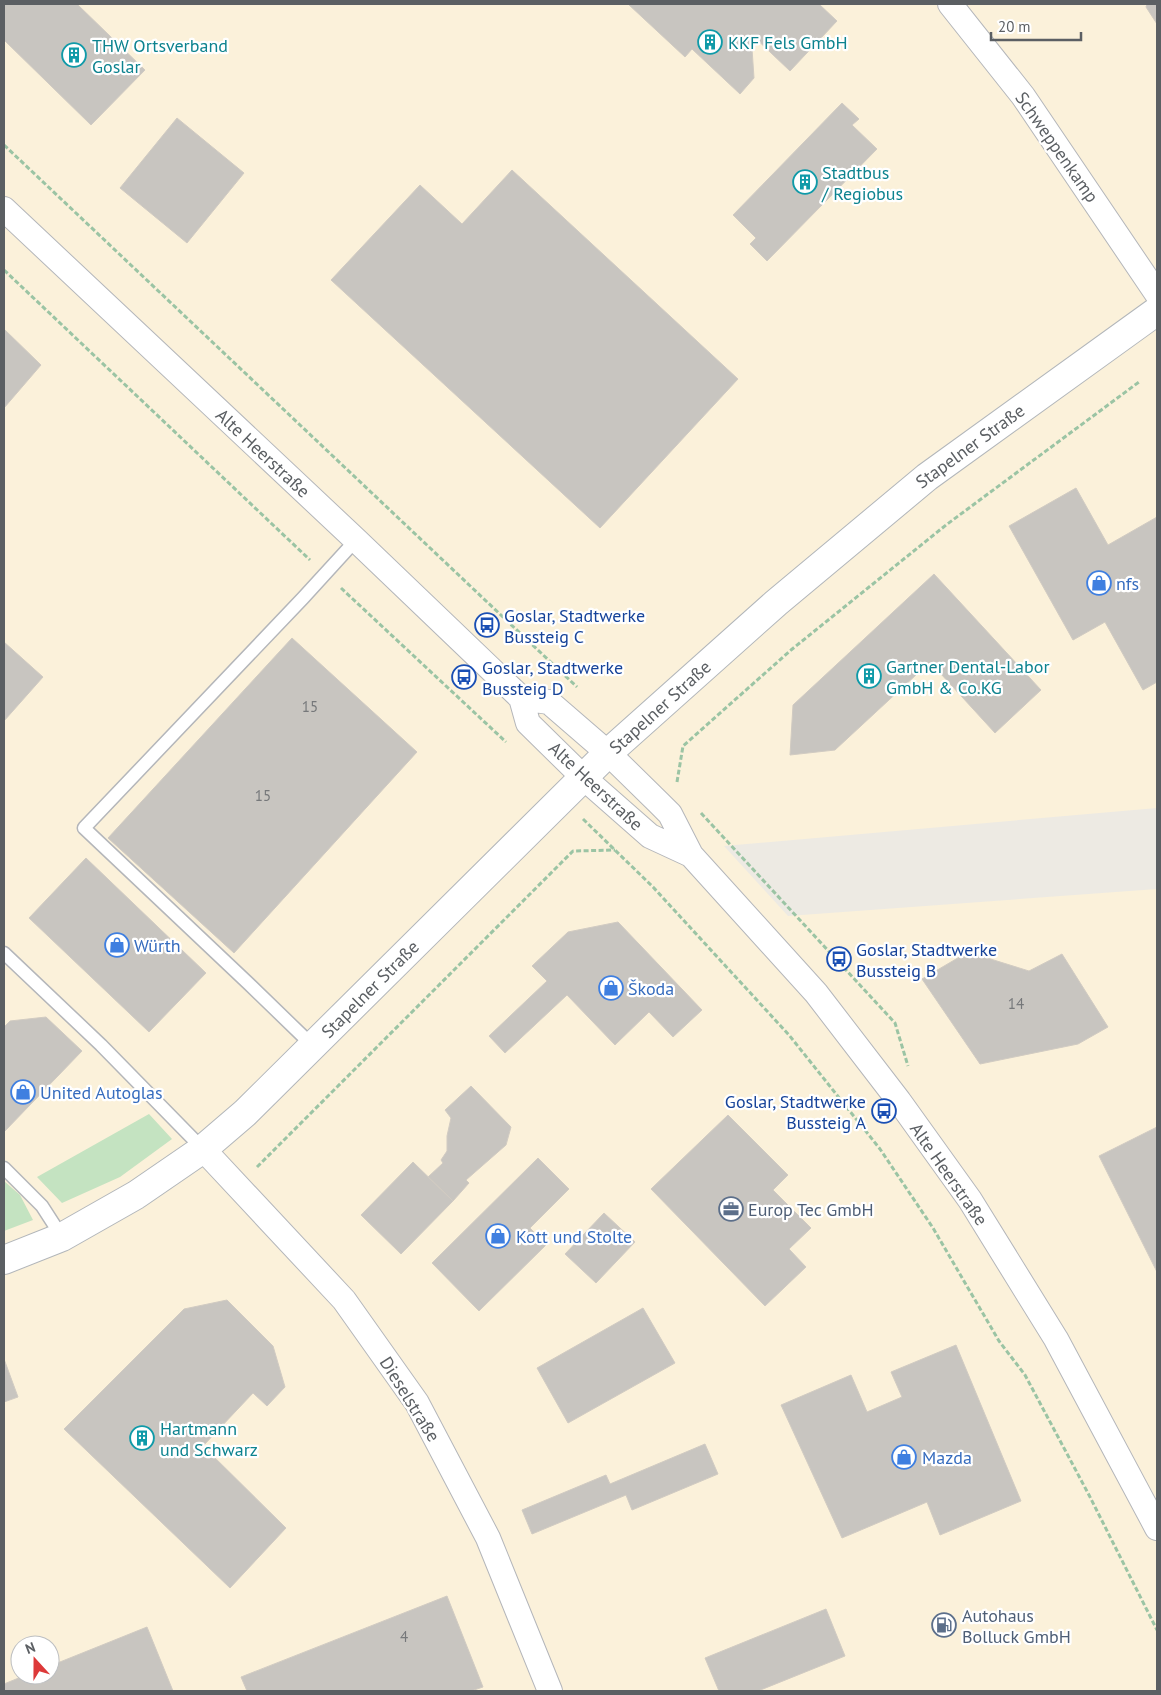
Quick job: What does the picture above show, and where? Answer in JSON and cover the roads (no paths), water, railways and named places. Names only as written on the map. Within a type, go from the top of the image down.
[{"type":"street","name":"Schweppenkamp","points":[[950,4],[1023,96],[1157,294]]},
{"type":"street","name":"Alte Heerstraße","points":[[4,209],[521,698],[528,723],[584,778],[650,836],[691,855]]},
{"type":"street","name":"Stapelner Straße","points":[[4,1260],[62,1237],[136,1195],[203,1149],[245,1113],[608,753],[776,603],[926,477],[1157,311]]},
{"type":"street","name":"Alte Heerstraße","points":[[521,698],[548,702],[608,753],[670,814],[691,855],[816,993],[899,1101],[970,1200],[1056,1339],[1157,1528]]},
{"type":"street","name":"Dieselstraße","points":[[203,1149],[344,1300],[417,1403],[488,1538],[550,1691]]},
{"type":"lane","points":[[312,1046],[84,828],[326,574],[356,540]]},
{"type":"lane","points":[[4,953],[102,1044],[118,1063],[203,1149]]},
{"type":"lane","points":[[4,1168],[42,1206],[62,1237]]},
{"type":"place","name":"KKF Fels GmbH","points":[[710,42]]},
{"type":"place","name":"THW Ortsverband Goslar","points":[[74,55]]},
{"type":"place","name":"Stadtbus / Regiobus","points":[[805,182]]},
{"type":"place","name":"nfs","points":[[1099,583]]},
{"type":"place","name":"Goslar, Stadtwerke Bussteig C","points":[[487,625]]},
{"type":"place","name":"Gartner Dental-Labor GmbH & Co.KG","points":[[869,676]]},
{"type":"place","name":"Goslar, Stadtwerke Bussteig D","points":[[464,677]]},
{"type":"place","name":"Würth","points":[[117,945]]},
{"type":"place","name":"Goslar, Stadtwerke Bussteig B","points":[[839,959]]},
{"type":"place","name":"Škoda","points":[[611,988]]},
{"type":"place","name":"United Autoglas","points":[[23,1092]]},
{"type":"place","name":"Goslar, Stadtwerke Bussteig A","points":[[884,1111]]},
{"type":"place","name":"Europ Tec GmbH","points":[[731,1209]]},
{"type":"place","name":"Kott und Stolte","points":[[498,1236]]},
{"type":"place","name":"Hartmann und Schwarz","points":[[142,1438]]},
{"type":"place","name":"Mazda","points":[[904,1457]]},
{"type":"place","name":"Autohaus Bolluck GmbH","points":[[944,1625]]}]
